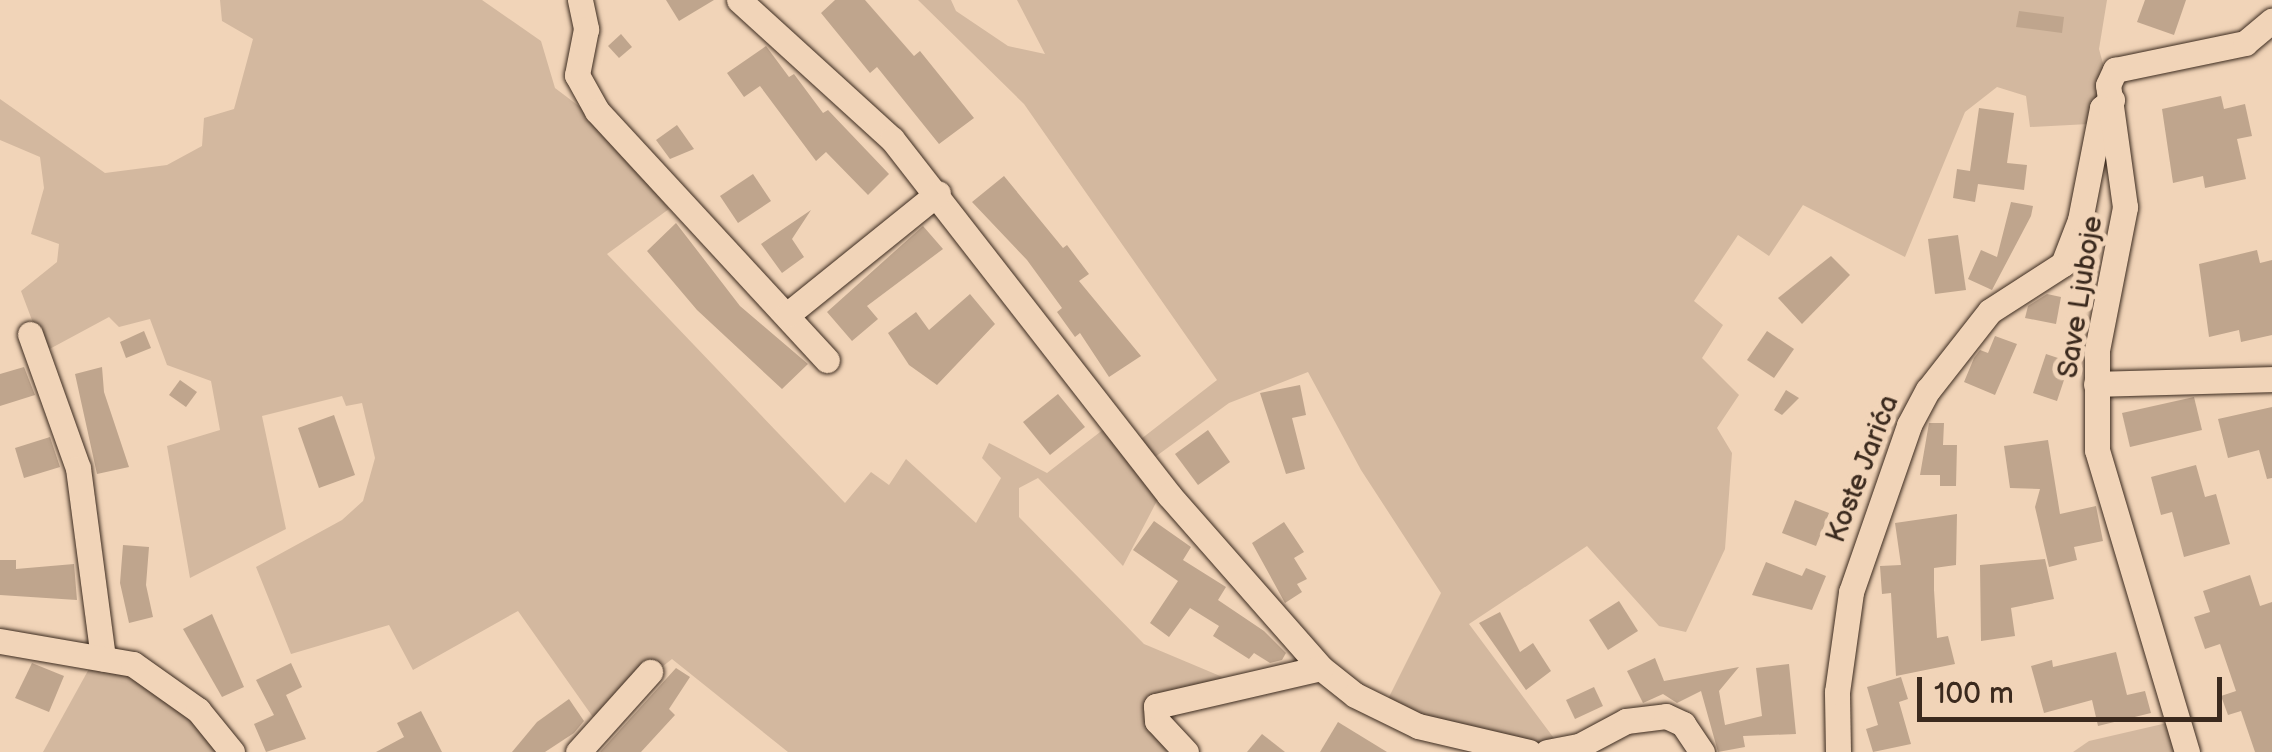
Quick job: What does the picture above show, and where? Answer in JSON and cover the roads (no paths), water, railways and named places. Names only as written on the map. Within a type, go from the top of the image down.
[{"type":"street","points":[[580,0],[586,29],[580,86],[692,217],[827,360]]},
{"type":"street","points":[[739,0],[830,78],[938,193],[1158,482],[1321,668],[1355,694],[1418,726],[1528,752]]},
{"type":"street","points":[[2112,100],[2108,85],[2115,70],[2245,43],[2272,20]]},
{"type":"street","name":"Save Ljuboje","points":[[2112,100],[2125,181],[2124,230],[2100,326],[2096,384],[2100,464],[2187,752]]},
{"type":"street","name":"Koste Jarića","points":[[1838,752],[1840,656],[1850,592],[1909,425],[1928,390],[1990,311],[2063,264],[2080,220],[2102,108],[2112,100]]},
{"type":"street","points":[[787,315],[938,193]]},
{"type":"street","points":[[30,334],[78,468],[103,658]]},
{"type":"street","points":[[2096,384],[2272,379]]},
{"type":"street","points":[[0,640],[133,664],[169,686],[232,752]]},
{"type":"street","points":[[1186,752],[1157,721],[1156,706],[1321,668]]},
{"type":"street","points":[[578,752],[650,672]]},
{"type":"street","points":[[1547,752],[1579,746],[1626,721],[1666,716],[1683,724],[1702,752]]}]
